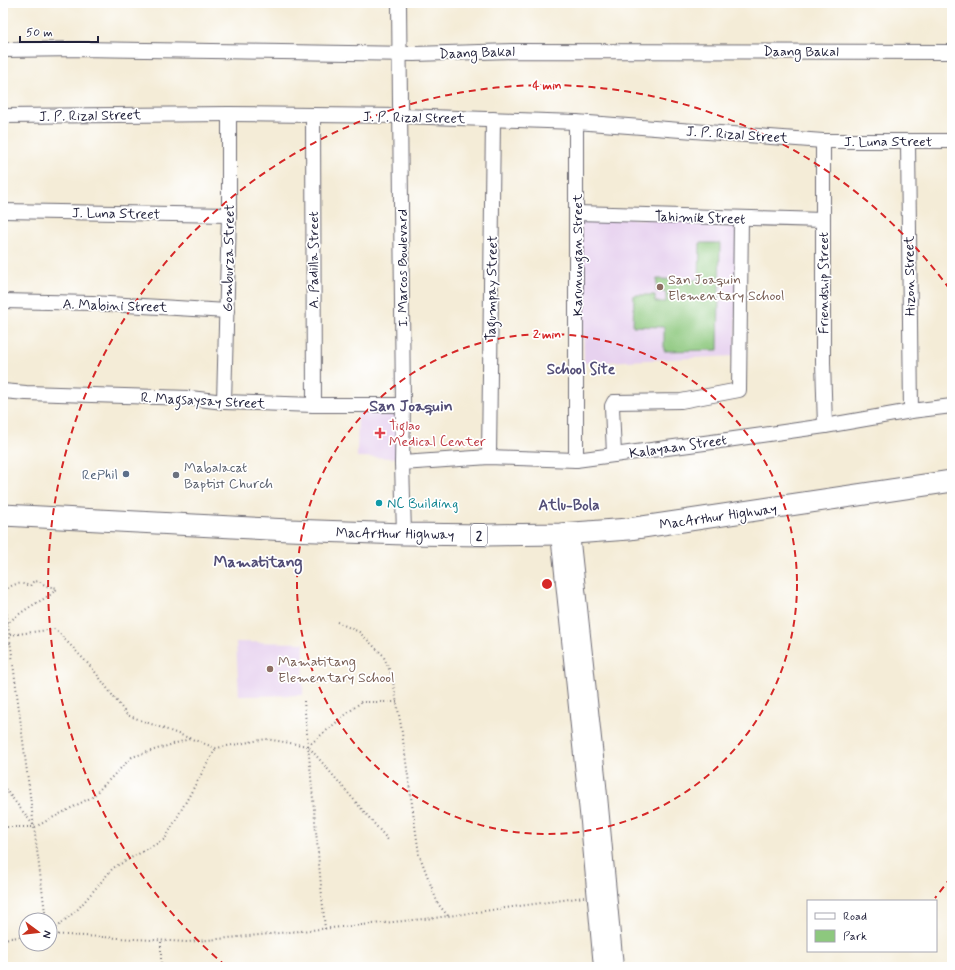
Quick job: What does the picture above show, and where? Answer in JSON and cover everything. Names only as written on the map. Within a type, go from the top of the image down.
[{"type":"highway","name":"MacArthur Highway","points":[[3,515],[289,530],[404,534],[487,535],[566,533],[629,529],[952,481]]},
{"type":"main road","points":[[566,533],[603,967]]},
{"type":"street","name":"I. Marcos Boulevard","points":[[400,3],[403,405],[402,463],[404,534]]},
{"type":"street","name":"Daang Bakal","points":[[3,50],[79,49],[400,54],[513,51],[952,52]]},
{"type":"street","name":"J. P. Rizal Street","points":[[3,116],[229,114],[401,116],[576,122],[823,141]]},
{"type":"street","name":"Gomburza Street","points":[[224,402],[229,215],[229,114]]},
{"type":"street","name":"A. Padilla Street","points":[[313,116],[314,405]]},
{"type":"street","name":"Tagumpay Street","points":[[490,457],[493,119]]},
{"type":"street","name":"Karunungan Street","points":[[576,122],[576,460]]},
{"type":"street","name":"J. Luna Street","points":[[823,141],[952,141]]},
{"type":"street","name":"Friendship Street","points":[[823,141],[823,362],[825,426]]},
{"type":"street","name":"Hizon Street","points":[[908,142],[911,411]]},
{"type":"street","name":"J. Luna Street","points":[[3,211],[229,215]]},
{"type":"street","name":"Tahimik Street","points":[[577,213],[823,220]]},
{"type":"street","points":[[614,455],[612,406],[614,402],[681,401],[739,390],[741,218]]},
{"type":"street","name":"A. Mabini Street","points":[[3,301],[92,303],[227,311]]},
{"type":"street","name":"R. Magsaysay Street","points":[[3,391],[190,398],[224,402],[314,405],[403,405]]},
{"type":"street","name":"Kalayaan Street","points":[[402,463],[490,457],[576,460],[825,426],[911,411],[952,406]]},
{"type":"street","points":[[566,533],[599,785],[616,967]]},
{"type":"path","points":[[3,626],[8,623],[25,610],[50,595],[58,588],[46,586],[39,581],[33,582],[30,586],[21,583],[5,590],[8,623],[45,912]]},
{"type":"path","points":[[337,622],[359,632],[383,655],[392,676],[401,726],[419,854],[438,904],[449,917]]},
{"type":"path","points":[[10,635],[55,629],[93,669],[126,715],[190,739],[216,748],[266,739],[308,746],[389,841]]},
{"type":"path","points":[[3,639],[7,640],[11,645]]},
{"type":"path","points":[[304,701],[325,929]]},
{"type":"path","points":[[308,746],[361,702],[397,702]]},
{"type":"path","points":[[3,827],[34,827],[92,797],[132,757],[190,739]]},
{"type":"path","points":[[58,927],[78,909],[113,868],[166,839],[216,748]]},
{"type":"path","points":[[3,786],[34,827]]},
{"type":"path","points":[[58,934],[187,942],[449,917],[596,895]]},
{"type":"path","points":[[3,939],[18,937]]},
{"type":"path","points":[[161,940],[161,967]]},
{"type":"shaded area","name":"San Joaquin Elementary School","points":[[581,218],[738,220],[735,356],[584,363]]},
{"type":"shaded area","name":"Tiglao Medical Center","points":[[358,408],[403,409],[401,458],[357,457]]},
{"type":"shaded area","name":"Mamatitang Elementary School","points":[[236,642],[304,643],[303,695],[239,696]]},
{"type":"green space","points":[[700,243],[720,243],[718,350],[664,351],[664,327],[633,326],[634,295],[655,295],[655,302],[666,302],[666,292],[656,291],[657,279],[699,280]]},
{"type":"place","name":"San Joaquin Elementary School","points":[[660,287]]},
{"type":"place","name":"Tiglao Medical Center","points":[[380,433]]},
{"type":"place","name":"RePhil","points":[[126,474]]},
{"type":"place","name":"Mabalacat Baptist Church","points":[[176,475]]},
{"type":"place","name":"NC Building","points":[[379,503]]},
{"type":"place","name":"Mamatitang Elementary School","points":[[270,669]]},
{"type":"district","name":"School Site","points":[[581,369]]},
{"type":"district","name":"San Joaquin","points":[[411,405]]},
{"type":"district","name":"Atlu-Bola","points":[[569,505]]},
{"type":"district","name":"Mamatitang","points":[[258,561]]}]
